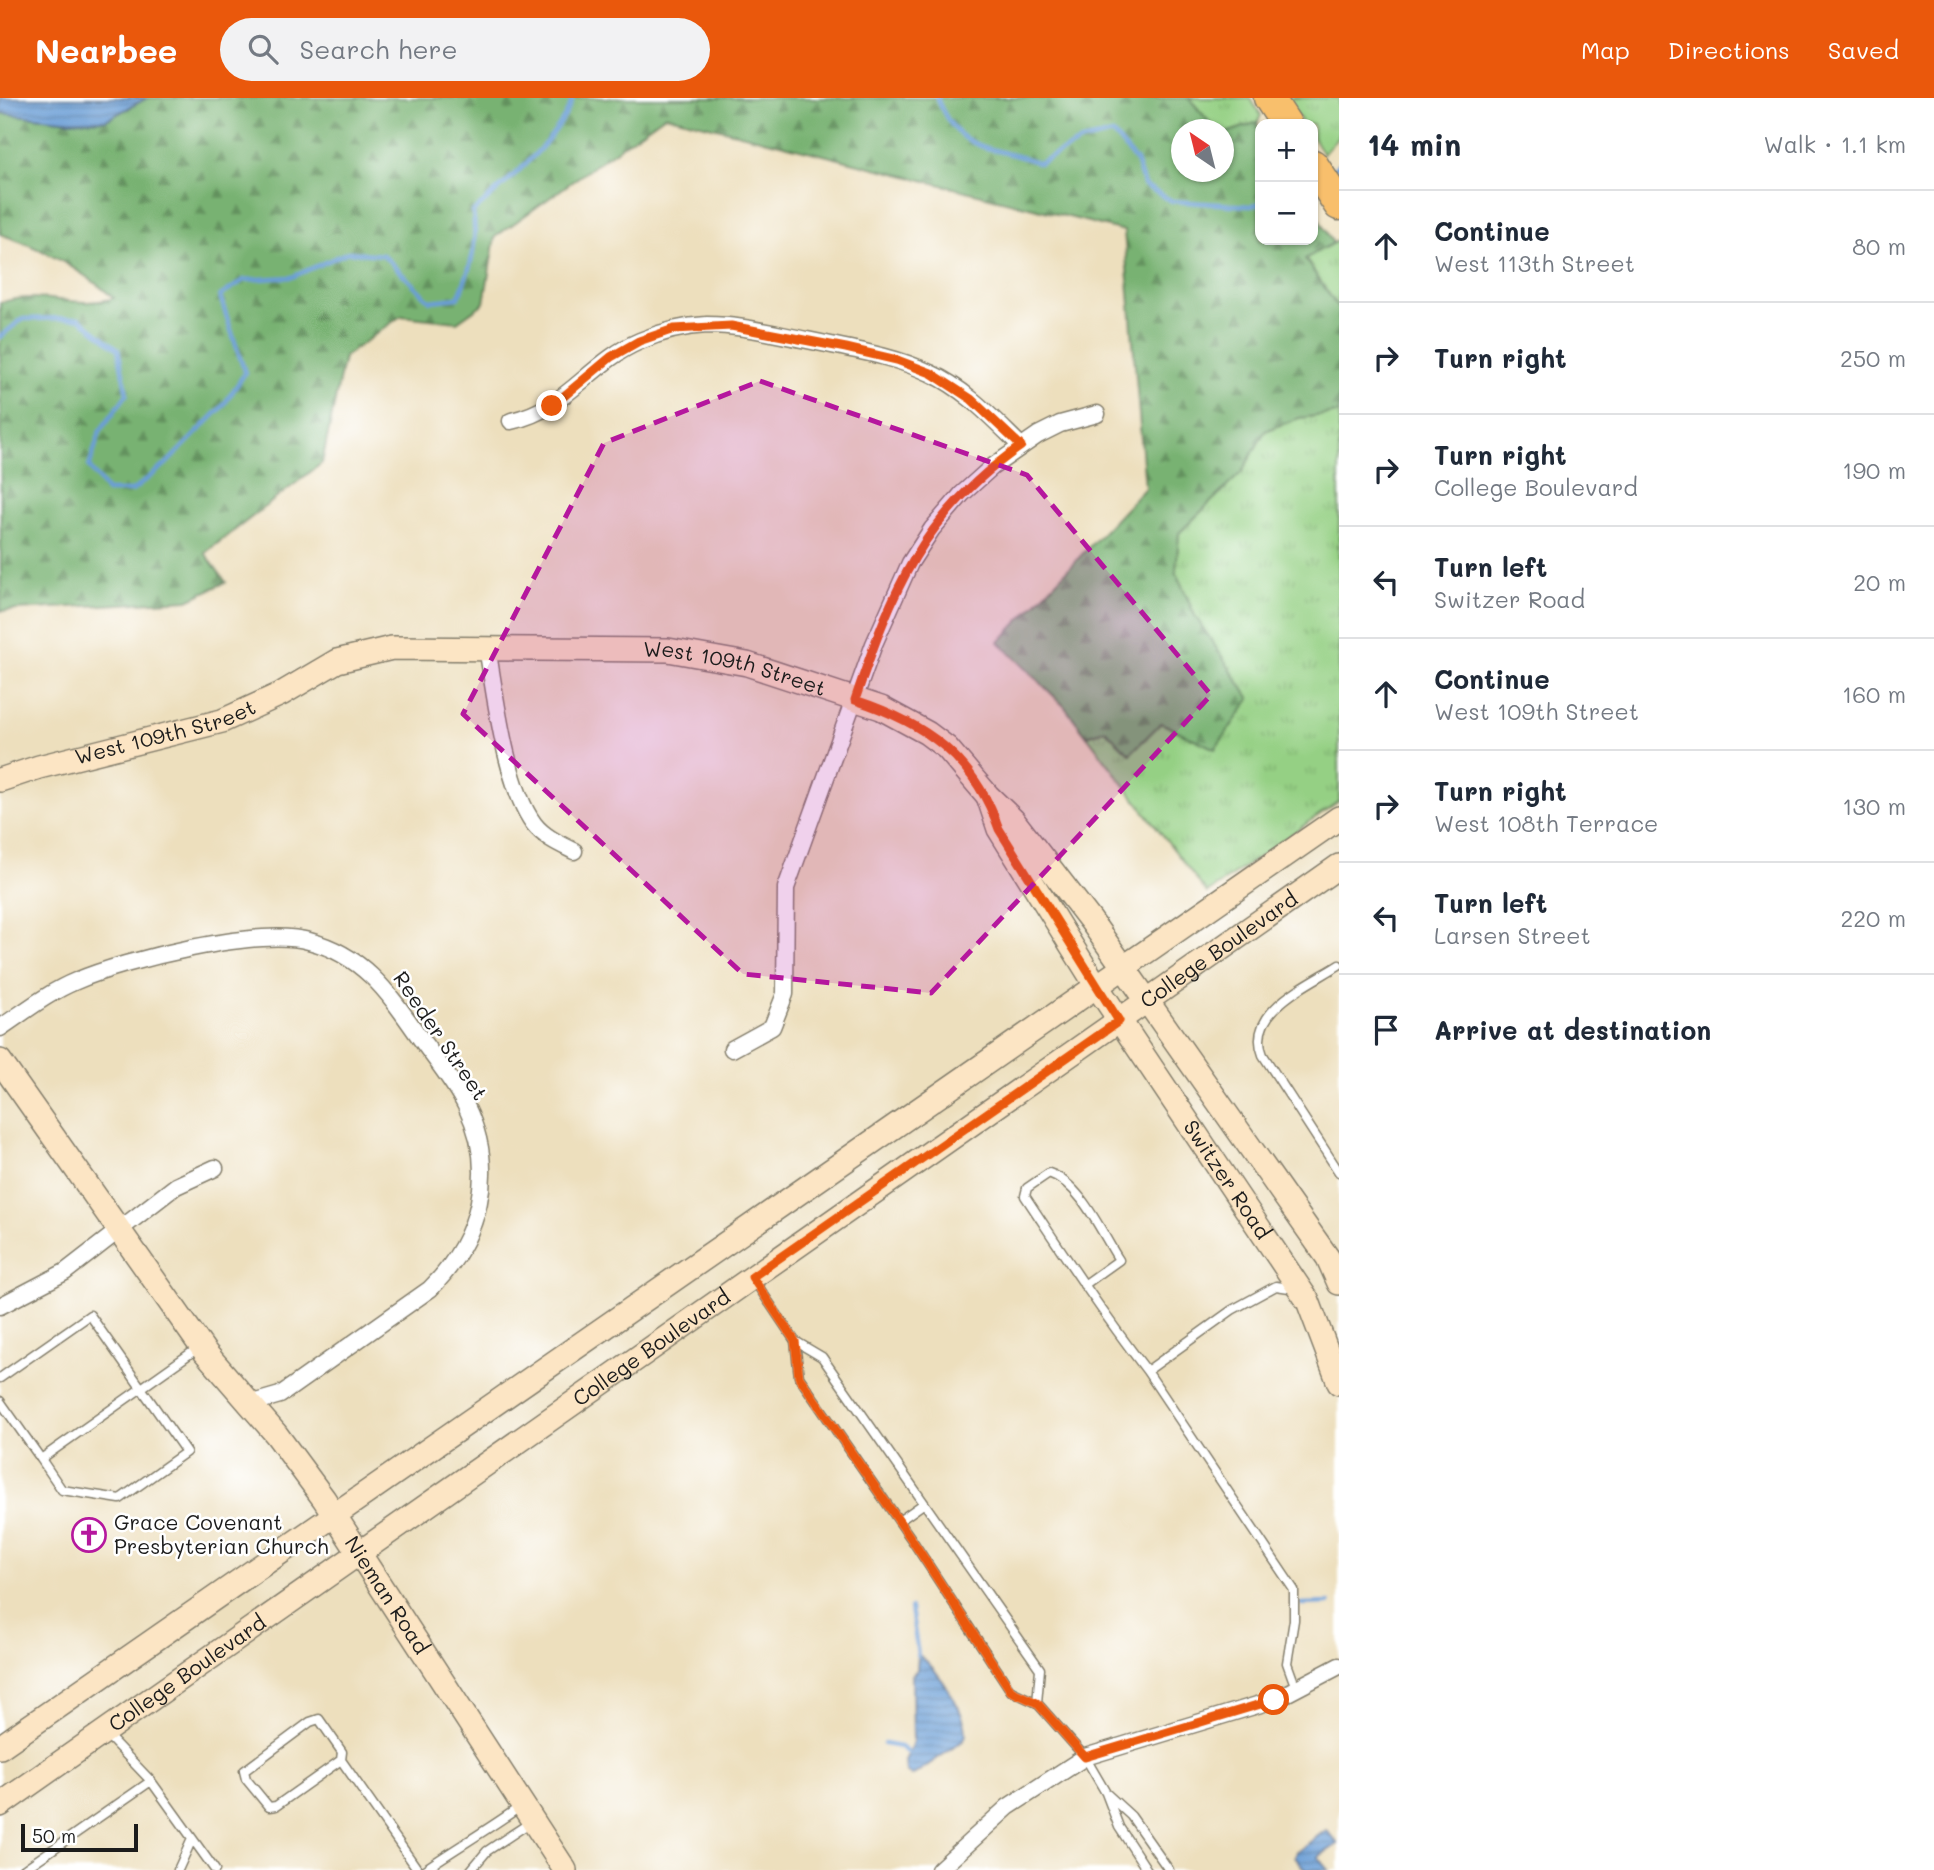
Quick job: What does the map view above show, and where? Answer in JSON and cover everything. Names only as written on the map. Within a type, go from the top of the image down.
[{"type":"highway","points":[[1269,98],[1283,119]]},
{"type":"highway","points":[[1318,173],[1339,205]]},
{"type":"main road","name":"West 109th Street","points":[[0,780],[38,766],[222,721],[281,694],[337,661],[362,652],[392,648],[668,650],[747,664],[897,716],[927,733],[969,772],[988,796],[1013,820],[1123,967]]},
{"type":"main road","name":"West 109th Street","points":[[988,796],[999,829],[1096,985]]},
{"type":"main road","name":"College Boulevard","points":[[0,1747],[1339,818]]},
{"type":"main road","name":"College Boulevard","points":[[0,1805],[1339,866]]},
{"type":"main road","points":[[1042,899],[1063,885]]},
{"type":"main road","name":"Switzer Road","points":[[1123,967],[1335,1267]]},
{"type":"main road","name":"Switzer Road","points":[[1096,985],[1301,1289],[1339,1383]]},
{"type":"main road","name":"Nieman Road","points":[[0,1061],[201,1346],[276,1434],[334,1514],[565,1870]]},
{"type":"main road","points":[[1301,1289],[1335,1267]]},
{"type":"street","points":[[511,421],[532,416],[552,406],[611,357],[639,341],[674,329],[731,326],[859,351],[931,373],[971,399],[1021,446]]},
{"type":"street","points":[[732,1049],[772,1027],[785,994],[786,888],[888,609],[910,563],[932,529],[962,494],[992,467],[1021,446],[1060,424],[1097,414]]},
{"type":"street","points":[[487,648],[500,726],[522,797],[534,824],[551,839],[574,851]]},
{"type":"street","name":"Reeder Street","points":[[0,1028],[74,981],[113,967],[265,937],[306,940],[350,958],[383,984],[458,1093],[478,1135],[483,1179],[479,1209],[471,1234],[454,1263],[430,1289],[280,1395],[249,1404]]},
{"type":"street","points":[[0,1306],[65,1272],[176,1186],[215,1168]]},
{"type":"street","points":[[1319,1675],[1339,1656]]},
{"type":"street","points":[[939,1870],[1008,1807],[1085,1757],[1274,1700],[1339,1666]]},
{"type":"lane","points":[[1339,965],[1270,1012],[1260,1040],[1263,1055],[1339,1172]]},
{"type":"lane","points":[[1084,1285],[1119,1260],[1072,1187],[1060,1177],[1049,1173],[1027,1188],[1025,1196],[1084,1285],[1147,1371],[1294,1590],[1287,1663],[1296,1688]]},
{"type":"lane","points":[[752,1277],[795,1341],[822,1357],[1040,1669],[1037,1703]]},
{"type":"lane","points":[[1147,1371],[1232,1310],[1276,1286],[1301,1289]]},
{"type":"lane","points":[[0,1378],[90,1315],[186,1452],[120,1499],[62,1490],[0,1401]]},
{"type":"lane","points":[[795,1341],[799,1377],[899,1521],[1011,1691],[1037,1703],[1085,1757],[1106,1793],[1119,1827],[1147,1870]]},
{"type":"lane","points":[[41,1459],[201,1346]]},
{"type":"lane","points":[[899,1521],[923,1504]]},
{"type":"lane","points":[[341,1760],[276,1806],[269,1807],[252,1787],[244,1771],[310,1722],[319,1719],[342,1752],[341,1760],[418,1870]]},
{"type":"lane","points":[[104,1731],[151,1781],[215,1870]]},
{"type":"lane","points":[[23,1870],[151,1781]]},
{"type":"lane","points":[[1106,1793],[1131,1816],[1169,1870]]},
{"type":"lane","points":[[424,1870],[464,1843],[528,1813]]},
{"type":"lane","points":[[471,1870],[487,1851],[528,1813]]},
{"type":"lane","points":[[178,1870],[192,1839]]},
{"type":"highlighted area","points":[[760,381],[1027,475],[1211,695],[931,993],[743,974],[463,714],[604,443]]},
{"type":"green space","points":[[147,98],[1189,98],[1207,119],[1171,119],[1171,182],[1234,182],[1234,130],[1255,123],[1255,245],[1318,245],[1318,218],[1333,243],[1305,259],[1339,309],[1339,413],[1299,418],[1265,431],[1242,472],[1179,533],[1176,572],[1195,616],[1250,699],[1215,749],[1161,723],[1130,754],[1105,730],[1087,736],[1064,706],[999,642],[1145,488],[1124,231],[665,115],[495,237],[484,303],[457,322],[401,316],[344,357],[322,463],[205,553],[226,582],[188,600],[1,611],[0,303],[29,298],[86,302],[114,298],[60,260],[0,234],[0,113],[71,121],[106,120]]},
{"type":"green space","points":[[1189,98],[1250,98],[1261,115],[1259,119],[1255,119],[1255,123],[1234,130],[1234,119],[1207,119]]},
{"type":"green space","points":[[1286,98],[1339,98],[1339,136],[1323,154],[1318,146],[1318,119],[1300,119]]},
{"type":"green space","points":[[1339,240],[1339,309],[1305,258]]},
{"type":"green space","points":[[1339,413],[1339,801],[1207,893],[1087,736],[1105,730],[1161,723],[1215,749],[1250,699],[1195,616],[1176,572],[1179,533],[1242,472],[1265,431],[1299,418]]},
{"type":"water","points":[[0,98],[147,98],[106,120],[71,121],[0,113]]},
{"type":"water","points":[[918,1655],[934,1669],[952,1694],[966,1732],[964,1740],[912,1776],[906,1772],[905,1761],[913,1742],[912,1675],[917,1670]]},
{"type":"water","points":[[1326,1830],[1338,1844],[1318,1857],[1329,1870],[1305,1870],[1295,1857],[1297,1852]]},
{"type":"waterway","points":[[0,337],[22,319],[79,318],[118,349],[127,394],[100,431],[89,467],[107,491],[132,491],[166,464],[223,406],[245,373],[220,296],[244,280],[292,277],[348,252],[383,255],[430,301],[458,298],[472,256],[475,235],[473,212],[544,145],[566,114],[573,98]]},
{"type":"waterway","points":[[937,98],[955,130],[978,145],[1039,163],[1082,141],[1113,134],[1136,161],[1144,185],[1172,201],[1255,205]]},
{"type":"waterway","points":[[1330,173],[1339,164]]},
{"type":"waterway","points":[[1302,1604],[1329,1603]]},
{"type":"waterway","points":[[911,1608],[918,1655]]},
{"type":"waterway","points":[[884,1744],[900,1747],[908,1753]]},
{"type":"place","name":"Grace Covenant Presbyterian Church","points":[[89,1535]]},
{"type":"route","points":[[552,406],[611,357],[639,341],[674,329],[705,325],[731,326],[846,348],[897,360],[931,373],[958,388],[1021,446],[962,494],[932,529],[892,597],[855,700],[881,708],[927,733],[947,748],[969,772],[988,796],[999,829],[1119,1021],[752,1277],[795,1341],[799,1377],[912,1540],[1011,1691],[1037,1703],[1085,1757],[1274,1700]]}]
